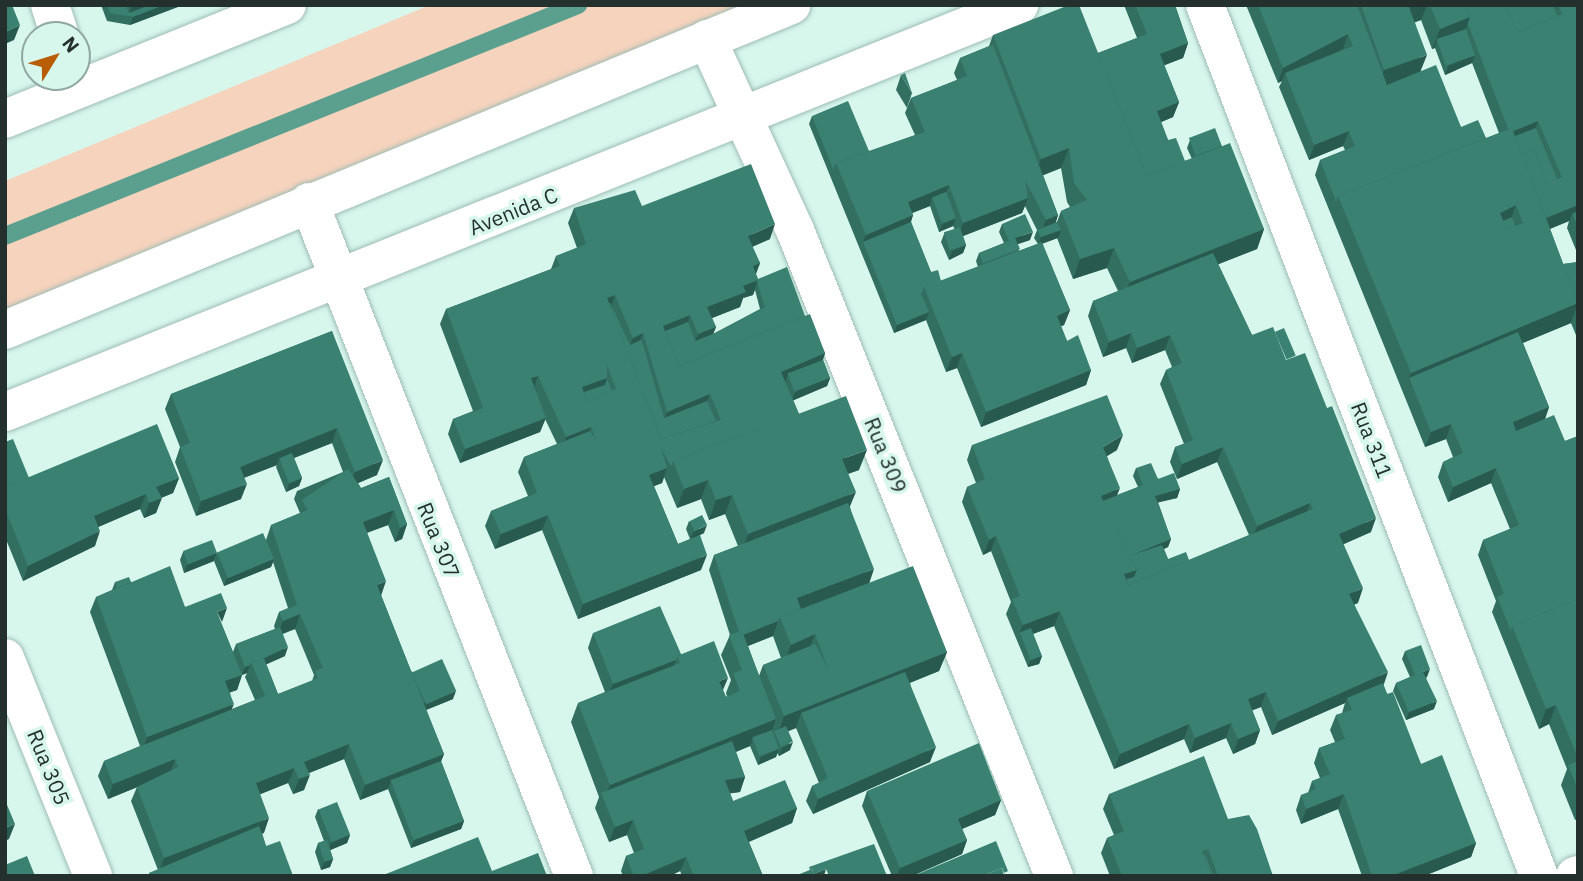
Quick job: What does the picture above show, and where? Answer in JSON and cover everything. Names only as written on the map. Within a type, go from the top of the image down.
[{"type":"street","points":[[91,78],[287,5]]},
{"type":"street","points":[[5,330],[309,202],[791,5]]},
{"type":"street","name":"Avenida C","points":[[5,412],[337,283],[1019,5]]},
{"type":"street","name":"Rua 311","points":[[1205,5],[1539,876]]},
{"type":"street","name":"Rua 309","points":[[707,39],[745,117],[1054,876]]},
{"type":"street","points":[[5,119],[61,91]]},
{"type":"street","name":"Rua 307","points":[[309,202],[337,283],[574,876]]},
{"type":"street","name":"Rua 305","points":[[5,658],[93,876]]},
{"type":"shaded area","points":[[430,5],[743,5],[5,310],[5,181]]},
{"type":"building","points":[[5,5],[12,5],[20,25],[5,32]]},
{"type":"building","points":[[107,5],[126,5],[129,13],[150,5],[164,5],[133,17],[110,13]]},
{"type":"building","points":[[1069,5],[1079,5],[1147,176],[1230,143],[1264,229],[1130,282],[1114,248],[1080,259],[1061,211],[1087,200],[1074,183],[1069,148],[1041,159],[993,35]]},
{"type":"building","points":[[1135,5],[1175,5],[1188,43],[1160,54],[1179,102],[1157,111],[1168,140],[1176,138],[1185,161],[1147,176],[1098,53],[1147,34]]},
{"type":"building","points":[[1258,5],[1357,5],[1387,85],[1436,65],[1461,127],[1478,120],[1486,138],[1338,196],[1336,201],[1320,160],[1355,146],[1349,131],[1314,145],[1285,73],[1353,46],[1348,34],[1283,68]]},
{"type":"building","points":[[1361,5],[1414,5],[1409,7],[1427,55],[1384,70]]},
{"type":"building","points":[[1430,5],[1465,5],[1470,17],[1440,29]]},
{"type":"building","points":[[1465,5],[1504,5],[1518,32],[1562,14],[1558,5],[1578,5],[1578,205],[1546,218],[1522,155],[1534,149],[1547,183],[1562,177],[1538,121],[1513,131],[1512,128],[1508,129],[1468,24],[1470,17]]},
{"type":"building","points":[[1504,5],[1553,5],[1557,16],[1518,32]]},
{"type":"building","points":[[1466,29],[1475,55],[1446,66],[1437,39]]},
{"type":"building","points":[[993,45],[1058,215],[1046,220],[1025,180],[1028,198],[963,223],[949,185],[908,202],[913,215],[866,235],[836,163],[925,132],[911,98],[967,76],[960,58]]},
{"type":"building","points":[[905,73],[912,93],[901,75]]},
{"type":"building","points":[[848,101],[869,151],[836,163],[833,169],[812,116]]},
{"type":"building","points":[[1215,128],[1222,146],[1196,156],[1189,138]]},
{"type":"building","points":[[1512,128],[1578,303],[1411,373],[1338,196]],"holes":[[[1516,205],[1523,223],[1507,229],[1500,213]]]},
{"type":"building","points":[[1536,128],[1557,179],[1547,183],[1534,149],[1522,155],[1515,136]]},
{"type":"building","points":[[751,164],[775,224],[748,236],[760,263],[753,266],[758,280],[743,286],[746,292],[707,307],[716,327],[698,334],[690,315],[663,326],[679,366],[810,314],[825,353],[781,372],[799,414],[673,461],[671,466],[661,448],[667,468],[649,475],[678,544],[700,535],[707,555],[583,604],[548,515],[501,534],[491,511],[537,493],[524,457],[590,431],[596,440],[591,427],[566,437],[538,376],[531,378],[546,418],[465,449],[453,419],[483,408],[446,309],[560,266],[556,256],[586,244],[574,208],[635,190],[642,206]],"holes":[[[615,295],[633,338],[643,333],[667,412],[710,394],[721,420],[661,439],[607,298]],[[607,365],[616,389],[587,401],[582,387],[607,378]]]},
{"type":"building","points":[[946,192],[956,218],[942,224],[932,197]]},
{"type":"building","points":[[1578,211],[1578,227],[1572,214]]},
{"type":"building","points":[[1025,214],[1033,232],[1015,238],[1020,249],[983,263],[979,253],[1009,241],[1002,224]]},
{"type":"building","points":[[1512,217],[1515,226],[1507,229],[1503,221]]},
{"type":"building","points":[[911,222],[931,272],[938,270],[941,281],[924,287],[921,294],[929,312],[897,325],[863,242]]},
{"type":"building","points":[[1057,222],[1061,230],[1041,237],[1037,230]]},
{"type":"building","points":[[960,227],[966,245],[950,250],[944,232]]},
{"type":"building","points":[[1042,242],[1070,310],[1057,316],[1067,341],[1078,335],[1091,370],[986,412],[962,353],[952,357],[924,287]]},
{"type":"building","points":[[1213,253],[1252,335],[1273,327],[1286,360],[1305,353],[1327,408],[1332,406],[1376,518],[1339,534],[1363,588],[1349,594],[1388,672],[1278,721],[1266,692],[1248,699],[1260,730],[1238,739],[1231,723],[1195,738],[1189,724],[1120,754],[1060,611],[1023,625],[1012,599],[1020,596],[996,536],[989,540],[967,487],[985,479],[972,445],[1107,395],[1123,435],[1103,447],[1120,488],[1101,496],[1137,570],[1124,574],[1128,585],[1313,509],[1310,503],[1257,526],[1223,447],[1182,464],[1175,447],[1193,440],[1166,370],[1182,363],[1170,335],[1137,348],[1131,333],[1109,342],[1093,301]]},
{"type":"building","points":[[1578,262],[1578,302],[1563,264]]},
{"type":"building","points":[[787,267],[805,316],[679,366],[665,331],[688,322],[695,341],[765,307],[758,279]]},
{"type":"building","points":[[609,303],[630,345],[641,340],[664,418],[707,401],[716,421],[661,439]]},
{"type":"building","points":[[1284,328],[1296,356],[1287,360],[1275,332]]},
{"type":"building","points":[[332,331],[383,460],[355,472],[337,428],[240,467],[247,484],[201,501],[180,447],[190,443],[171,394]]},
{"type":"building","points":[[1518,332],[1549,407],[1513,422],[1516,431],[1554,415],[1565,441],[1578,436],[1578,599],[1512,626],[1511,631],[1497,597],[1504,594],[1483,540],[1519,525],[1496,468],[1453,487],[1443,462],[1463,453],[1451,424],[1431,432],[1409,378]]},
{"type":"building","points":[[823,360],[830,378],[794,391],[788,374]]},
{"type":"building","points":[[607,379],[612,391],[587,401],[584,392],[605,385]]},
{"type":"building","points":[[846,396],[867,450],[842,459],[856,492],[748,534],[732,495],[716,500],[708,480],[684,489],[673,461]]},
{"type":"building","points":[[157,424],[179,478],[156,487],[162,498],[149,503],[146,494],[94,516],[100,531],[28,566],[5,509],[5,487]]},
{"type":"building","points":[[13,439],[29,478],[5,487],[5,442]]},
{"type":"building","points":[[292,453],[302,478],[289,483],[279,458]]},
{"type":"building","points":[[1151,463],[1158,479],[1174,473],[1180,489],[1155,496],[1171,539],[1132,555],[1162,545],[1168,559],[1186,552],[1189,560],[1128,585],[1126,579],[1134,577],[1137,570],[1103,501],[1143,485],[1136,468]]},
{"type":"building","points":[[348,469],[361,488],[314,519],[302,500]]},
{"type":"building","points":[[389,477],[407,524],[400,528],[394,510],[363,522],[386,581],[377,585],[444,754],[365,785],[349,744],[304,762],[310,775],[299,779],[294,768],[256,783],[269,818],[164,858],[137,787],[178,767],[175,759],[113,784],[104,761],[265,696],[251,662],[264,658],[278,694],[318,678],[315,671],[323,668],[300,614],[283,621],[279,612],[297,605],[271,525]]},
{"type":"building","points":[[848,503],[874,569],[797,598],[801,609],[780,617],[778,621],[743,635],[742,631],[739,632],[714,555]]},
{"type":"building","points":[[702,515],[707,525],[695,531],[690,521]]},
{"type":"building","points":[[263,533],[274,559],[228,578],[217,553]]},
{"type":"building","points":[[212,540],[217,553],[188,564],[183,551]]},
{"type":"building","points":[[170,566],[185,607],[221,593],[227,608],[217,612],[242,675],[225,681],[234,704],[147,737],[96,597]]},
{"type":"building","points":[[913,566],[947,652],[784,716],[763,665],[815,644],[828,668],[815,634],[791,645],[780,617]]},
{"type":"building","points":[[129,577],[131,582],[117,588],[115,582]]},
{"type":"building","points":[[1578,599],[1578,758],[1556,705],[1546,709],[1512,626]]},
{"type":"building","points":[[660,606],[681,654],[676,660],[613,684],[593,633]]},
{"type":"building","points":[[280,627],[288,647],[245,667],[236,644]]},
{"type":"building","points":[[1031,628],[1042,656],[1031,660],[1020,632]]},
{"type":"building","points":[[742,631],[776,719],[610,785],[578,703],[680,663],[677,656],[714,641],[728,678],[719,681],[726,697],[740,691],[733,673],[742,670],[729,635]]},
{"type":"building","points":[[1421,645],[1430,669],[1423,672],[1437,701],[1409,712],[1396,683],[1415,675],[1405,651]]},
{"type":"building","points":[[442,659],[456,691],[426,704],[412,672]]},
{"type":"building","points":[[905,672],[936,747],[818,799],[812,786],[828,778],[801,713]]},
{"type":"building","points":[[1383,683],[1387,694],[1393,692],[1421,764],[1442,755],[1476,843],[1391,876],[1372,876],[1344,794],[1306,809],[1301,795],[1316,789],[1312,781],[1330,774],[1319,748],[1345,739],[1336,715],[1352,710],[1347,698]]},
{"type":"building","points":[[786,726],[793,742],[781,747],[774,731]]},
{"type":"building","points":[[772,730],[779,749],[759,756],[752,737]]},
{"type":"building","points":[[732,741],[745,777],[725,780],[733,801],[785,780],[797,808],[744,831],[763,876],[694,876],[686,857],[641,876],[634,876],[626,856],[644,849],[633,820],[615,827],[601,793]]},
{"type":"building","points":[[979,743],[1001,800],[958,819],[967,840],[900,868],[867,791]]},
{"type":"building","points":[[1204,756],[1228,819],[1249,815],[1257,829],[1273,876],[1122,876],[1107,838],[1124,831],[1109,794]],"holes":[[[1208,849],[1217,873],[1211,875],[1202,851]]]},
{"type":"building","points":[[441,761],[464,821],[414,840],[391,780]]},
{"type":"building","points":[[1578,761],[1578,790],[1568,765]]},
{"type":"building","points":[[5,800],[15,824],[5,828]]},
{"type":"building","points":[[337,802],[350,834],[332,842],[318,809]]},
{"type":"building","points":[[259,826],[266,846],[280,841],[292,873],[287,876],[150,876],[149,873]]},
{"type":"building","points":[[478,837],[492,871],[538,853],[547,876],[381,876]]},
{"type":"building","points":[[327,840],[333,859],[325,862],[318,843]]},
{"type":"building","points":[[996,841],[1008,871],[1004,873],[1002,868],[982,876],[913,876]]},
{"type":"building","points":[[874,844],[887,876],[829,876],[826,869],[813,874],[812,869],[810,870],[809,867]]},
{"type":"building","points":[[1205,855],[1213,875],[1211,875]]},
{"type":"building","points":[[27,856],[35,876],[5,876],[5,865]]},
{"type":"building","points":[[1002,868],[1004,876],[982,876]]},
{"type":"building","points":[[812,869],[814,876],[795,876]]},
{"type":"waterway","points":[[5,236],[578,5]]}]
